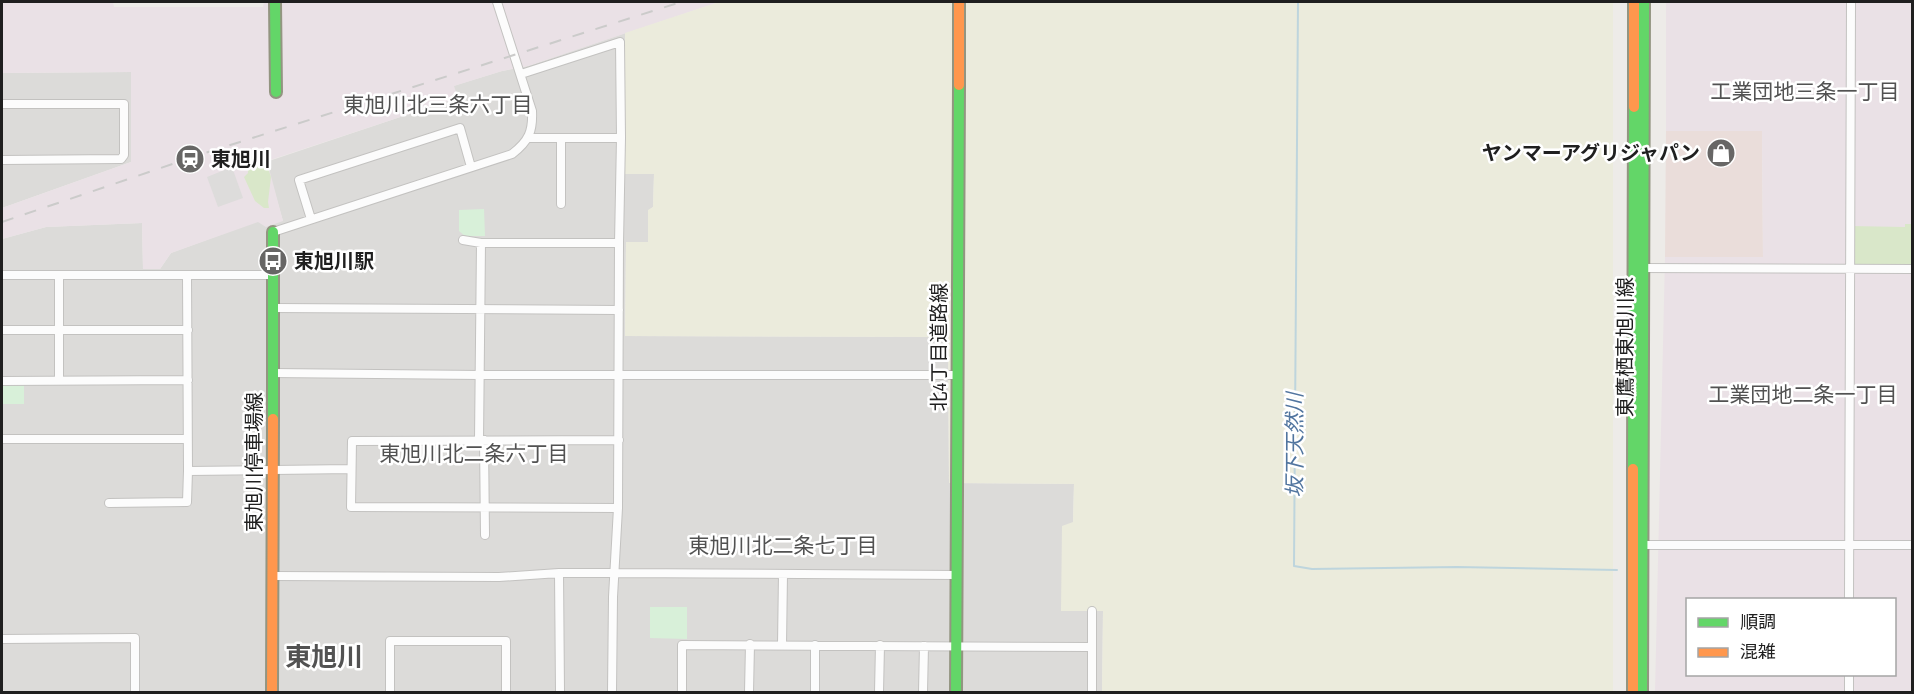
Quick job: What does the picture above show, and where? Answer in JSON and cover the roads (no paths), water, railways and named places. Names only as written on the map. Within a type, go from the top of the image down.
[{"type":"main road","points":[[275,2],[276,92]]},
{"type":"main road","name":"北4丁目道路線","points":[[956,693],[959,2]]},
{"type":"main road","name":"東鷹栖東旭川線","points":[[1634,2],[1638,268],[1638,545],[1642,693]]},
{"type":"main road","name":"東鷹栖東旭川線","points":[[1638,268],[1644,2]]},
{"type":"main road","name":"東旭川停車場線","points":[[272,693],[273,232]]},
{"type":"main road","name":"東鷹栖東旭川線","points":[[1633,693],[1638,545]]},
{"type":"street","points":[[273,232],[512,154],[530,138],[533,126],[532,111],[497,2]]},
{"type":"street","points":[[1849,598],[1851,2]]},
{"type":"street","points":[[522,74],[620,42],[619,440],[612,693]]},
{"type":"street","points":[[2,104],[124,104],[124,155],[121,159],[2,160]]},
{"type":"street","points":[[311,219],[299,180],[460,128],[471,166]]},
{"type":"street","points":[[530,138],[621,138]]},
{"type":"street","points":[[561,138],[561,204]]},
{"type":"street","points":[[463,240],[481,243],[619,243]]},
{"type":"street","points":[[481,243],[480,375],[484,535]]},
{"type":"street","points":[[1638,268],[1912,269]]},
{"type":"street","points":[[2,275],[273,275]]},
{"type":"street","points":[[59,275],[59,380]]},
{"type":"street","points":[[109,503],[187,502],[187,275]]},
{"type":"street","points":[[273,308],[619,310]]},
{"type":"street","points":[[2,330],[188,330]]},
{"type":"street","points":[[273,373],[957,375]]},
{"type":"street","points":[[2,381],[188,380]]},
{"type":"street","points":[[2,439],[187,439]]},
{"type":"street","points":[[618,508],[351,507],[351,469],[352,441],[619,440]]},
{"type":"street","points":[[188,471],[351,469]]},
{"type":"street","points":[[1638,545],[1912,545]]},
{"type":"street","points":[[272,576],[499,577],[560,573],[957,575]]},
{"type":"street","points":[[560,573],[560,693]]},
{"type":"street","points":[[782,645],[783,574]]},
{"type":"street","points":[[1092,611],[1092,693]]},
{"type":"street","points":[[2,639],[135,638],[135,693]]},
{"type":"street","points":[[390,693],[390,641],[506,641],[506,693]]},
{"type":"street","points":[[749,693],[750,644]]},
{"type":"street","points":[[682,693],[682,645],[1092,647]]},
{"type":"street","points":[[814,645],[815,693]]},
{"type":"street","points":[[879,693],[880,645]]},
{"type":"street","points":[[923,693],[924,646]]},
{"type":"street","points":[[1849,676],[1849,693]]},
{"type":"waterway","name":"坂下天然川","points":[[1298,2],[1294,566],[1312,569],[1457,567],[1617,570]]},
{"type":"railway","points":[[2,222],[202,154],[681,2]]},
{"type":"place","name":"ヤンマーアグリジャパン","points":[[1721,153]]},
{"type":"place","name":"東旭川","points":[[190,159]]},
{"type":"place","name":"東旭川駅","points":[[273,261]]},
{"type":"district","name":"工業団地三条一丁目","points":[[1805,92]]},
{"type":"district","name":"東旭川北三条六丁目","points":[[438,105]]},
{"type":"district","name":"工業団地二条一丁目","points":[[1803,395]]},
{"type":"district","name":"東旭川北二条六丁目","points":[[474,454]]},
{"type":"district","name":"東旭川北二条七丁目","points":[[783,546]]},
{"type":"district","name":"東旭川","points":[[324,657]]}]
